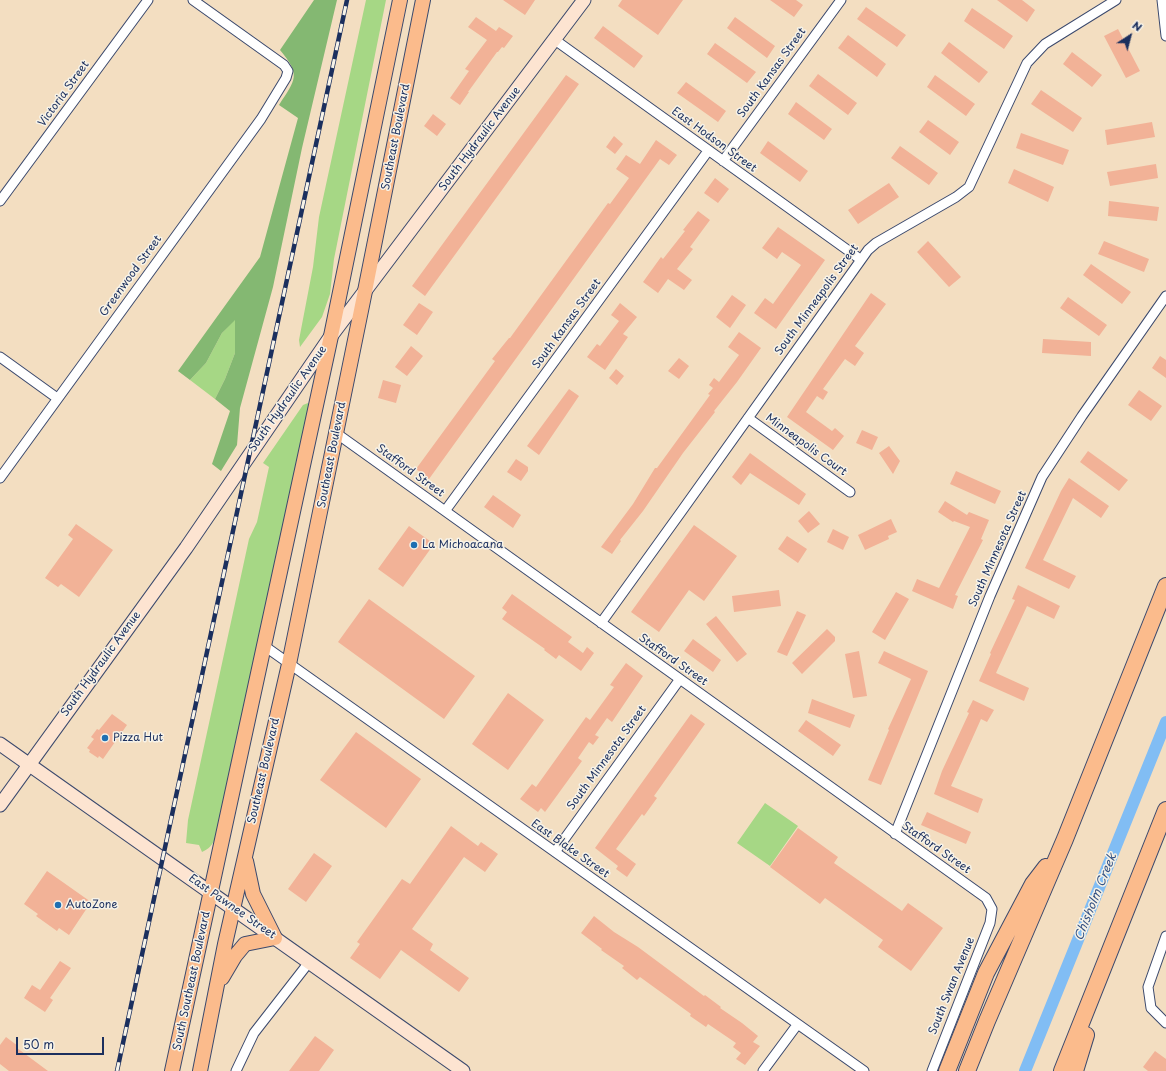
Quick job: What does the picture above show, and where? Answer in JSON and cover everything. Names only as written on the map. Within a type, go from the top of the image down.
[{"type":"highway","points":[[967,1071],[1065,839],[1166,586]]},
{"type":"highway","points":[[1062,1071],[1166,810]]},
{"type":"highway","points":[[947,1071],[986,973],[1033,884],[1065,839]]},
{"type":"highway","points":[[1075,1071],[1127,906]]},
{"type":"main road","name":"Southeast Boulevard","points":[[211,892],[263,645],[331,336],[400,0]]},
{"type":"main road","name":"Southeast Boulevard","points":[[233,907],[289,664],[423,0]]},
{"type":"main road","points":[[216,991],[235,956],[245,944],[275,938],[253,894],[248,877],[245,855]]},
{"type":"main road","name":"South Southeast Boulevard","points":[[172,1071],[211,892]]},
{"type":"main road","points":[[200,1071],[233,907]]},
{"type":"street","name":"Victoria Street","points":[[0,202],[148,0]]},
{"type":"street","name":"Greenwood Street","points":[[0,478],[261,118],[286,78],[288,71],[284,65],[193,0]]},
{"type":"street","name":"South Hydraulic Avenue","points":[[0,805],[86,684],[186,548],[331,336],[584,0]]},
{"type":"street","name":"South Kansas Street","points":[[723,161],[841,0]]},
{"type":"street","name":"South Minneapolis Street","points":[[601,623],[860,259],[876,243],[956,197],[969,187],[1027,63],[1045,44],[1116,0]]},
{"type":"street","points":[[1162,0],[1166,36]]},
{"type":"street","name":"East Hodson Street","points":[[555,40],[860,259]]},
{"type":"street","name":"South Kansas Street","points":[[445,511],[708,150]]},
{"type":"street","name":"South Minnesota Street","points":[[895,834],[990,596],[1042,477],[1082,416],[1166,296]]},
{"type":"street","points":[[0,358],[57,398]]},
{"type":"street","name":"Minneapolis Court","points":[[748,418],[850,492]]},
{"type":"street","name":"Stafford Street","points":[[336,433],[986,898],[992,909]]},
{"type":"street","name":"East Blake Street","points":[[263,645],[797,1025],[864,1071]]},
{"type":"street","name":"South Minnesota Street","points":[[555,852],[680,679]]},
{"type":"street","name":"East Pawnee Street","points":[[0,744],[275,938],[310,961],[463,1071]]},
{"type":"street","name":"South Swan Avenue","points":[[932,1071],[990,924],[992,909]]},
{"type":"street","points":[[1166,936],[1148,987],[1151,1008],[1166,1023]]},
{"type":"street","points":[[236,1071],[254,1033],[310,961]]},
{"type":"street","points":[[763,1071],[797,1025]]},
{"type":"green space","points":[[314,0],[337,0],[302,148],[273,287],[240,408],[237,445],[221,471],[212,464],[230,411],[215,399],[235,353],[235,320],[222,333],[206,363],[190,380],[178,371],[260,257],[298,118],[279,105],[289,89],[294,77],[291,65],[280,50]]},
{"type":"green space","points":[[366,0],[386,0],[334,259],[330,294],[322,317],[300,347],[299,340],[313,267],[319,217]]},
{"type":"green space","points":[[235,319],[235,353],[215,399],[190,380],[206,363],[222,333]]},
{"type":"green space","points":[[308,403],[310,406],[215,839],[207,850],[202,852],[199,845],[186,843],[188,820],[249,539],[257,522],[269,467],[263,463],[303,405]]},
{"type":"green space","points":[[765,803],[798,826],[770,866],[737,843]]},
{"type":"building","points":[[503,0],[535,0],[525,15]]},
{"type":"building","points":[[622,0],[683,0],[658,35],[618,6]]},
{"type":"building","points":[[770,0],[796,0],[803,5],[794,17]]},
{"type":"building","points":[[997,0],[1022,0],[1035,10],[1027,22]]},
{"type":"building","points":[[866,7],[906,35],[897,47],[857,19]]},
{"type":"building","points":[[972,8],[1013,36],[1004,49],[964,21]]},
{"type":"building","points":[[476,17],[496,31],[499,27],[513,36],[504,48],[502,47],[497,52],[460,105],[450,98],[469,71],[465,69],[487,40],[468,27]]},
{"type":"building","points":[[735,17],[775,46],[767,58],[727,28]]},
{"type":"building","points":[[603,26],[643,56],[634,68],[594,38]]},
{"type":"building","points":[[1118,29],[1140,71],[1126,78],[1104,36]]},
{"type":"building","points":[[848,35],[886,64],[877,77],[838,48]]},
{"type":"building","points":[[949,42],[988,72],[979,83],[941,53]]},
{"type":"building","points":[[715,43],[756,72],[747,83],[707,54]]},
{"type":"building","points":[[1072,52],[1102,75],[1092,87],[1063,64]]},
{"type":"building","points":[[818,74],[857,103],[848,115],[809,86]]},
{"type":"building","points":[[566,75],[579,84],[425,296],[412,286]]},
{"type":"building","points":[[935,75],[975,104],[966,116],[927,87]]},
{"type":"building","points":[[686,82],[726,111],[718,122],[677,93]]},
{"type":"building","points":[[1041,90],[1082,118],[1073,132],[1031,104]]},
{"type":"building","points":[[796,102],[832,129],[824,140],[788,114]]},
{"type":"building","points":[[433,114],[446,124],[437,136],[424,126]]},
{"type":"building","points":[[928,120],[959,142],[950,155],[919,132]]},
{"type":"building","points":[[1152,122],[1155,137],[1107,145],[1105,130]]},
{"type":"building","points":[[1021,133],[1069,150],[1063,165],[1016,148]]},
{"type":"building","points":[[614,136],[623,144],[615,154],[606,147]]},
{"type":"building","points":[[656,140],[677,155],[669,165],[660,159],[429,479],[416,469],[495,361],[492,359],[510,338],[608,203],[610,204],[629,178],[616,169],[626,155],[640,164]]},
{"type":"building","points":[[768,141],[808,171],[800,182],[760,153]]},
{"type":"building","points":[[900,146],[938,173],[929,185],[891,158]]},
{"type":"building","points":[[1156,164],[1158,178],[1110,186],[1107,172]]},
{"type":"building","points":[[1014,169],[1054,187],[1048,202],[1008,183]]},
{"type":"building","points":[[715,178],[729,189],[718,203],[704,193]]},
{"type":"building","points":[[889,183],[899,197],[858,224],[848,210]]},
{"type":"building","points":[[1109,201],[1159,207],[1157,221],[1108,216]]},
{"type":"building","points":[[698,211],[710,220],[690,247],[693,249],[677,269],[692,280],[684,290],[668,279],[658,293],[643,282],[661,257],[663,259],[685,231],[683,230]]},
{"type":"building","points":[[778,227],[825,260],[776,329],[754,313],[765,298],[773,304],[801,265],[782,252],[777,259],[762,248]]},
{"type":"building","points":[[928,241],[961,277],[949,287],[917,252]]},
{"type":"building","points":[[1104,241],[1149,259],[1144,272],[1098,254]]},
{"type":"building","points":[[1091,264],[1131,292],[1122,304],[1083,275]]},
{"type":"building","points":[[871,293],[886,304],[855,346],[864,353],[855,366],[845,359],[823,389],[828,392],[823,400],[817,396],[806,412],[832,431],[835,428],[844,436],[833,450],[787,417]]},
{"type":"building","points":[[732,295],[746,305],[730,328],[716,317]]},
{"type":"building","points":[[1068,297],[1107,325],[1099,336],[1060,308]]},
{"type":"building","points":[[419,303],[433,312],[417,335],[403,325]]},
{"type":"building","points":[[620,303],[637,317],[623,334],[628,337],[605,370],[587,357],[597,344],[600,346],[619,321],[611,315]]},
{"type":"building","points":[[739,332],[761,348],[714,411],[715,412],[683,453],[643,511],[620,540],[621,541],[612,554],[601,547],[633,504],[655,468],[657,468],[710,395],[708,394],[713,388],[709,385],[714,378],[719,382],[739,355],[728,347]]},
{"type":"building","points":[[1043,339],[1091,342],[1091,356],[1042,353]]},
{"type":"building","points":[[411,346],[423,356],[407,376],[395,367]]},
{"type":"building","points":[[1160,356],[1166,360],[1166,378],[1152,368]]},
{"type":"building","points":[[679,358],[689,366],[679,379],[668,371]]},
{"type":"building","points":[[616,369],[624,376],[617,385],[609,378]]},
{"type":"building","points":[[383,380],[401,385],[396,403],[378,398]]},
{"type":"building","points":[[569,389],[579,396],[539,455],[527,446]]},
{"type":"building","points":[[1139,390],[1162,406],[1151,421],[1128,405]]},
{"type":"building","points":[[862,430],[878,437],[872,450],[856,443]]},
{"type":"building","points":[[889,446],[900,461],[893,474],[879,453]]},
{"type":"building","points":[[1088,451],[1128,480],[1119,491],[1080,462]]},
{"type":"building","points":[[750,453],[806,494],[799,505],[750,473],[741,485],[732,477]]},
{"type":"building","points":[[516,459],[528,467],[528,471],[521,481],[507,472]]},
{"type":"building","points":[[956,471],[1001,491],[995,504],[950,484]]},
{"type":"building","points":[[1069,478],[1109,506],[1101,518],[1073,498],[1043,560],[1076,576],[1069,589],[1025,568],[1061,491]]},
{"type":"building","points":[[493,495],[521,515],[513,528],[484,507]]},
{"type":"building","points":[[945,501],[967,515],[969,512],[989,520],[981,539],[983,540],[955,595],[958,596],[953,609],[912,591],[917,579],[939,588],[970,527],[954,521],[953,522],[938,512]]},
{"type":"building","points":[[809,511],[820,524],[808,533],[798,521]]},
{"type":"building","points":[[891,519],[897,532],[888,536],[889,539],[865,550],[858,535]]},
{"type":"building","points":[[76,524],[113,550],[79,597],[61,584],[58,587],[45,578],[73,539],[68,535]]},
{"type":"building","points":[[694,525],[737,556],[704,601],[689,590],[659,632],[631,612]]},
{"type":"building","points":[[409,526],[434,544],[403,587],[378,569]]},
{"type":"building","points":[[833,529],[849,537],[843,550],[827,542]]},
{"type":"building","points":[[787,536],[807,549],[798,563],[778,549]]},
{"type":"building","points":[[1018,585],[1060,606],[1054,619],[1027,606],[996,673],[1029,688],[1024,701],[979,681],[991,654],[990,653],[1015,600],[1012,599]]},
{"type":"building","points":[[779,590],[781,606],[734,612],[732,596]]},
{"type":"building","points":[[896,592],[909,599],[885,640],[872,632]]},
{"type":"building","points":[[512,594],[572,637],[568,642],[583,653],[587,647],[594,653],[581,671],[559,655],[556,659],[544,650],[545,649],[502,619],[507,612],[502,608]]},
{"type":"building","points":[[369,599],[475,676],[444,719],[338,642]]},
{"type":"building","points":[[797,611],[806,615],[787,656],[777,652]]},
{"type":"building","points":[[716,616],[747,654],[737,662],[706,624]]},
{"type":"building","points":[[827,629],[835,637],[835,641],[802,674],[792,663]]},
{"type":"building","points":[[693,639],[721,660],[713,672],[684,651]]},
{"type":"building","points":[[859,651],[867,696],[853,698],[845,654]]},
{"type":"building","points":[[884,651],[928,671],[881,785],[868,780],[889,730],[888,729],[911,679],[878,663]]},
{"type":"building","points":[[626,663],[643,676],[612,722],[607,718],[595,735],[599,737],[593,745],[589,742],[578,758],[582,761],[545,812],[541,808],[538,812],[520,799],[532,784],[536,787],[586,717],[590,720],[614,687],[610,685]]},
{"type":"building","points":[[508,693],[544,720],[508,770],[472,744]]},
{"type":"building","points":[[812,699],[855,715],[850,728],[808,713]]},
{"type":"building","points":[[973,700],[994,710],[987,722],[981,719],[951,786],[983,799],[978,813],[934,794],[942,771],[969,713],[967,712]]},
{"type":"building","points":[[112,714],[127,725],[103,759],[99,756],[98,758],[89,752],[90,750],[87,748],[94,739],[91,737]]},
{"type":"building","points":[[691,714],[705,724],[654,796],[657,798],[644,816],[642,814],[616,849],[636,864],[627,877],[616,869],[618,866],[595,848]]},
{"type":"building","points":[[806,720],[841,745],[833,756],[798,731]]},
{"type":"building","points":[[356,732],[421,779],[386,828],[320,780]]},
{"type":"building","points":[[927,812],[971,832],[966,844],[921,825]]},
{"type":"building","points":[[451,826],[478,846],[481,842],[498,854],[485,872],[464,857],[412,929],[433,944],[430,950],[469,978],[459,992],[401,950],[380,979],[350,958],[360,944],[357,942],[402,879],[410,884]]},
{"type":"building","points":[[798,828],[838,857],[834,863],[902,911],[908,903],[943,928],[911,971],[878,947],[883,940],[825,898],[820,904],[770,867]]},
{"type":"building","points":[[314,853],[332,866],[306,902],[288,889]]},
{"type":"building","points":[[47,871],[91,902],[69,935],[59,928],[57,931],[36,916],[38,914],[24,904]]},
{"type":"building","points":[[594,916],[614,932],[638,947],[704,996],[705,995],[758,1036],[753,1042],[760,1046],[745,1065],[736,1059],[741,1053],[733,1047],[736,1043],[708,1024],[706,1027],[690,1016],[691,1014],[640,977],[637,980],[622,968],[624,966],[601,950],[602,949],[581,933]]},
{"type":"building","points":[[60,961],[71,968],[50,998],[53,1000],[45,1012],[24,998],[32,985],[40,990]]},
{"type":"building","points":[[315,1036],[334,1050],[319,1071],[289,1071]]},
{"type":"building","points":[[6,1037],[18,1046],[17,1048],[48,1071],[9,1071],[0,1064],[0,1045]]},
{"type":"building","points":[[1155,1051],[1166,1059],[1166,1071],[1148,1071],[1143,1067]]},
{"type":"waterway","name":"Chisholm Creek","points":[[1025,1071],[1166,722]]},
{"type":"railway","points":[[117,1071],[347,0]]},
{"type":"place","name":"La Michoacana","points":[[414,545]]},
{"type":"place","name":"Pizza Hut","points":[[105,738]]},
{"type":"place","name":"AutoZone","points":[[58,905]]}]
